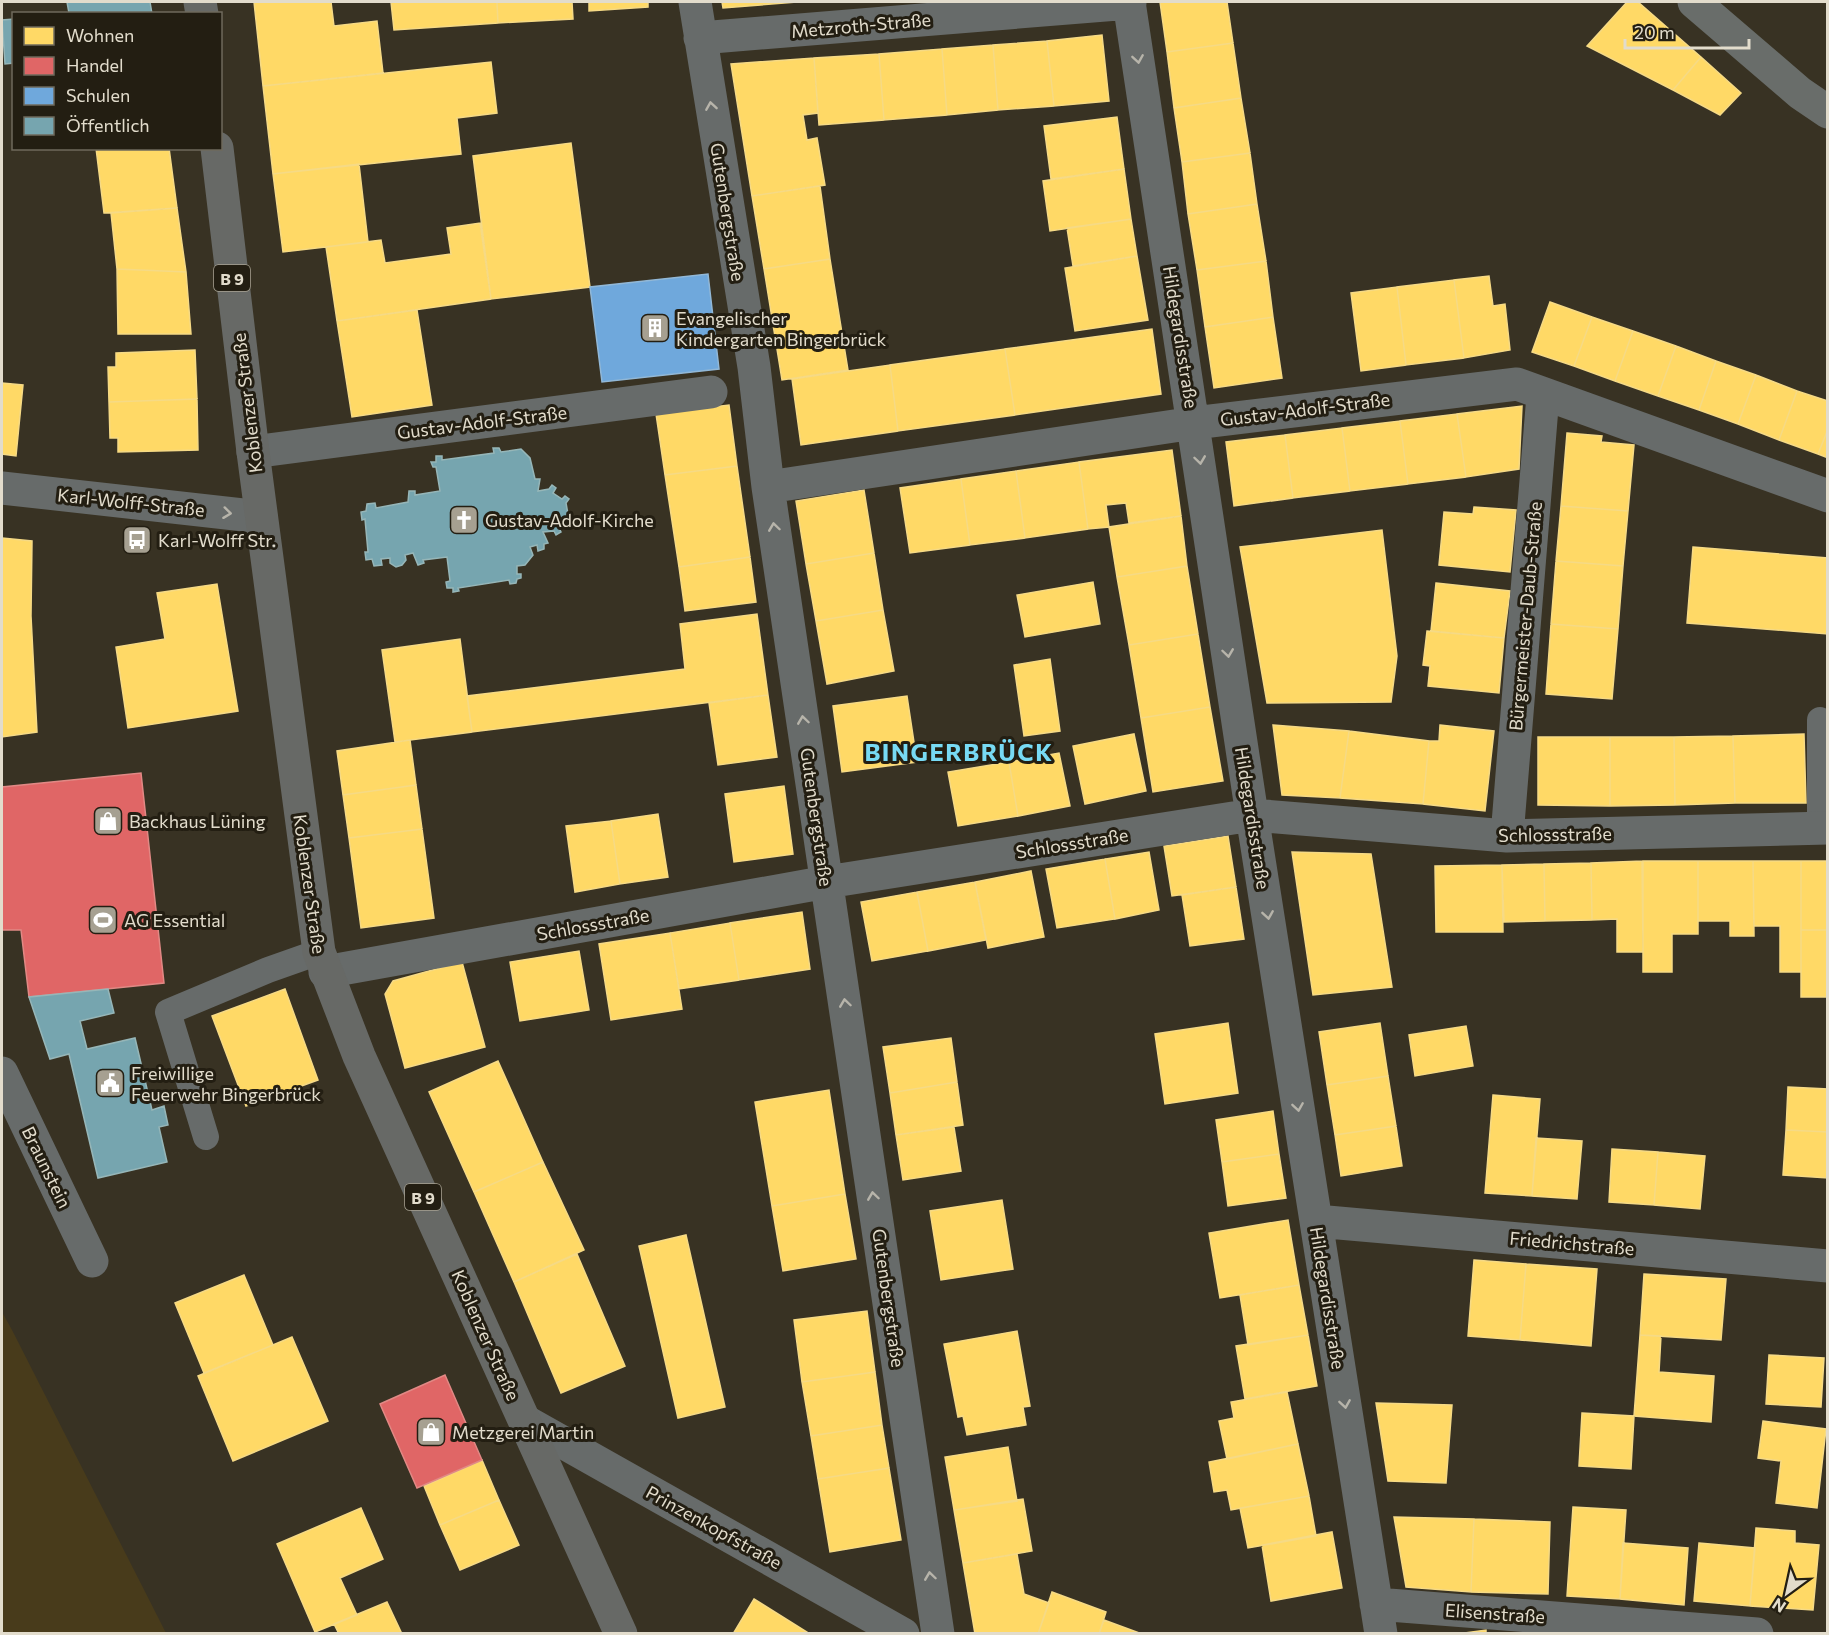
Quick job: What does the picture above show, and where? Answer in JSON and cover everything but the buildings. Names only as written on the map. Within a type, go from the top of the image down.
[{"type":"main road","points":[[1694,2],[1792,86],[1827,112]]},
{"type":"main road","name":"Koblenzer Straße","points":[[218,150],[261,517],[322,962],[364,1067],[621,1634]]},
{"type":"street","name":"Gutenbergstraße","points":[[695,2],[754,367],[768,487],[938,1634]]},
{"type":"street","name":"Metzroth-Straße","points":[[700,38],[1130,2]]},
{"type":"street","name":"Hildegardisstraße","points":[[1130,2],[1252,815],[1379,1619]]},
{"type":"street","name":"Gustav-Adolf-Straße","points":[[768,487],[1194,423],[1517,384],[1827,496]]},
{"type":"street","name":"Gustav-Adolf-Straße","points":[[253,452],[711,392]]},
{"type":"street","name":"Bürgermeister-Daub-Straße","points":[[1507,836],[1543,395]]},
{"type":"street","name":"Karl-Wolff-Straße","points":[[2,488],[261,517]]},
{"type":"street","name":"Schlossstraße","points":[[322,962],[1252,815],[1507,836],[1824,828]]},
{"type":"street","name":"Braunstein","points":[[2,1073],[92,1261]]},
{"type":"street","name":"Friedrichstraße","points":[[1316,1221],[1827,1266]]},
{"type":"street","name":"Prinzenkopfstraße","points":[[525,1421],[903,1634]]},
{"type":"street","name":"Elisenstraße","points":[[1379,1619],[1757,1634]]},
{"type":"lane","points":[[1820,720],[1824,828]]},
{"type":"lane","points":[[206,1137],[168,1012],[268,970],[322,962]]},
{"type":"shaded area","points":[[2,1312],[12,1330],[166,1633],[2,1633]]},
{"type":"place","name":"Evangelischer Kindergarten Bingerbrück","points":[[655,328]]},
{"type":"place","name":"Gustav-Adolf-Kirche","points":[[464,520]]},
{"type":"place","name":"Karl-Wolff Str.","points":[[137,540]]},
{"type":"place","name":"Backhaus Lüning","points":[[108,821]]},
{"type":"place","name":"AG Essential","points":[[103,920]]},
{"type":"place","name":"Freiwillige Feuerwehr Bingerbrück","points":[[110,1083]]},
{"type":"place","name":"Metzgerei Martin","points":[[431,1432]]},
{"type":"district","name":"BINGERBRÜCK","points":[[959,751]]}]
